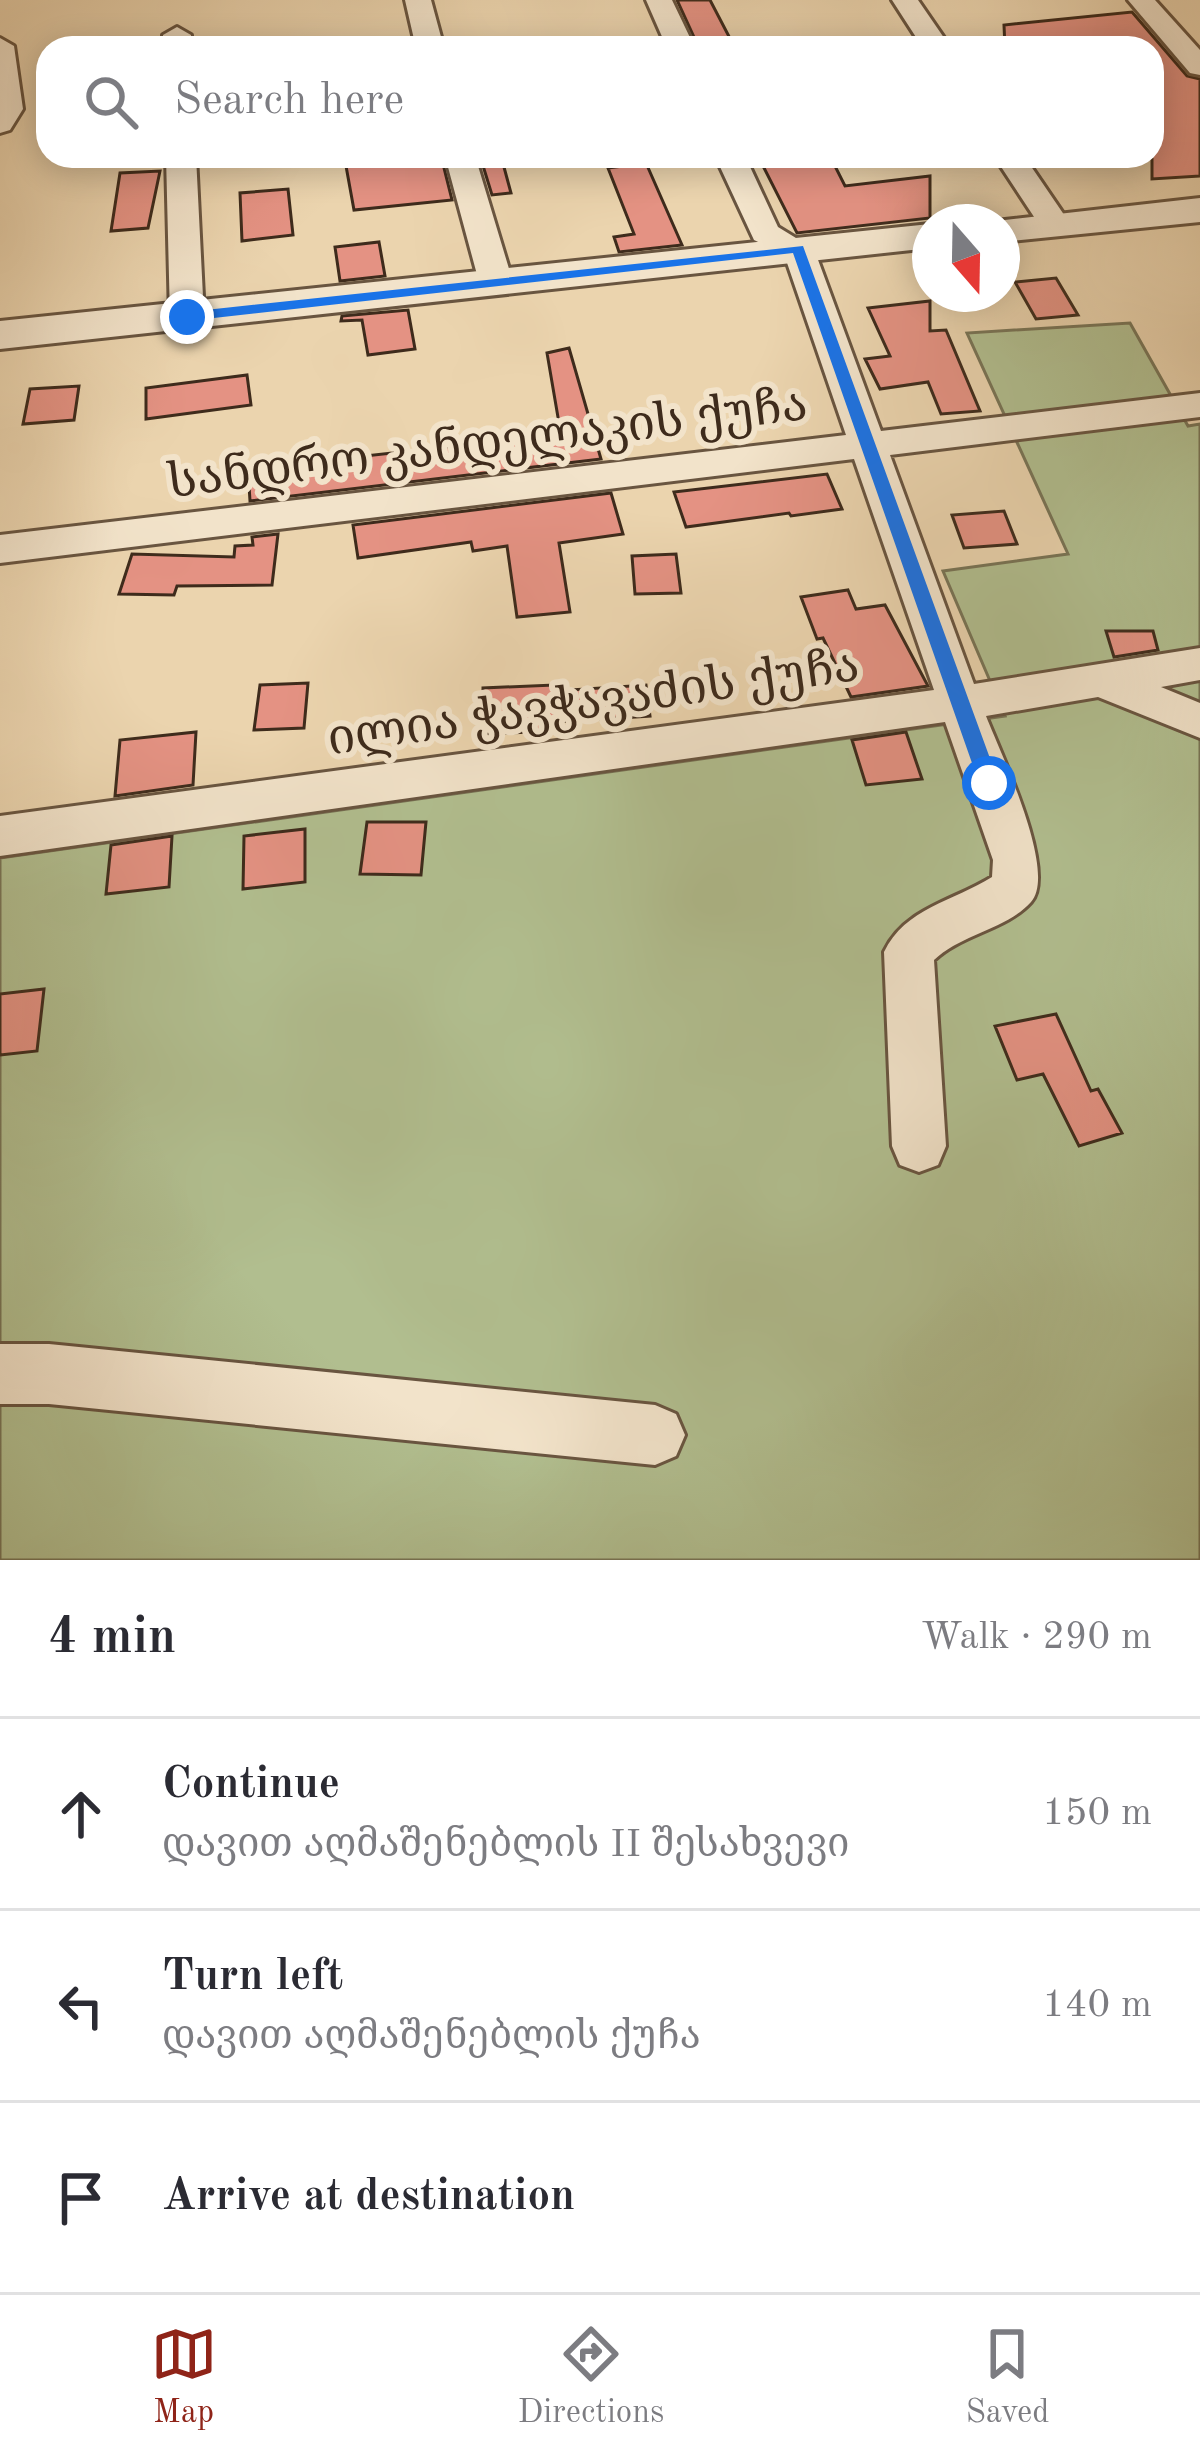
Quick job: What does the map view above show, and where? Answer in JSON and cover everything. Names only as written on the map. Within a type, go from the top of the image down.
[{"type":"street","points":[[418,0],[427,36]]},
{"type":"street","points":[[659,0],[676,36]]},
{"type":"street","points":[[905,0],[929,36]]},
{"type":"street","points":[[1141,0],[1200,67]]},
{"type":"street","points":[[0,46],[9,109],[0,124]]},
{"type":"street","points":[[181,168],[187,317]]},
{"type":"street","points":[[463,168],[496,283]]},
{"type":"street","points":[[735,168],[765,233],[798,249],[1016,860],[1015,887],[998,900],[929,929],[909,952],[919,1146]]},
{"type":"street","points":[[1017,168],[1054,225]]},
{"type":"street","points":[[1020,228],[1200,210]]},
{"type":"street","points":[[0,335],[912,238]]},
{"type":"street","name":"სანდრო კანდელაკის ქუჩა","points":[[0,549],[868,448],[1200,404]]},
{"type":"street","name":"ილია ჭავჭავაძის ქუჩა","points":[[0,836],[960,703],[1200,664]]},
{"type":"street","points":[[1095,679],[1200,721]]},
{"type":"street","points":[[0,1375],[50,1374],[655,1435]]},
{"type":"green space","points":[[1130,323],[1188,426],[1200,424],[1200,1560],[0,1560],[0,858],[1005,716],[943,571],[1068,554],[967,333]]},
{"type":"building","points":[[677,0],[710,0],[729,36],[694,36]]},
{"type":"building","points":[[1132,12],[1153,36],[1004,36],[1004,25]]},
{"type":"building","points":[[1164,49],[1187,76],[1200,79],[1200,176],[1152,179],[1152,168],[1164,168]]},
{"type":"building","points":[[346,168],[444,168],[452,200],[354,210]]},
{"type":"building","points":[[484,168],[504,168],[511,193],[492,195]]},
{"type":"building","points":[[608,168],[648,168],[682,245],[619,252],[614,237],[634,234]]},
{"type":"building","points":[[764,168],[836,168],[845,186],[930,176],[930,204],[912,204],[912,220],[797,233]]},
{"type":"building","points":[[160,171],[148,228],[111,231],[120,173]]},
{"type":"building","points":[[288,189],[293,235],[242,241],[240,193]]},
{"type":"building","points":[[379,242],[385,276],[340,281],[335,247]]},
{"type":"building","points":[[1056,278],[1078,315],[1036,319],[1020,291],[1020,282]]},
{"type":"building","points":[[912,303],[912,312],[930,312],[930,331],[946,330],[980,411],[941,414],[928,382],[880,389],[865,359],[890,356],[868,308]]},
{"type":"building","points":[[408,310],[415,349],[368,355],[362,320],[341,321],[342,316]]},
{"type":"building","points":[[569,348],[601,459],[250,501],[248,469],[456,446],[455,439],[560,429],[547,353]]},
{"type":"building","points":[[247,375],[251,405],[146,419],[146,388]]},
{"type":"building","points":[[79,386],[74,420],[23,424],[30,389]]},
{"type":"building","points":[[827,474],[842,509],[686,527],[674,492]]},
{"type":"building","points":[[611,493],[623,534],[559,543],[570,612],[517,617],[507,546],[473,551],[471,542],[358,558],[353,525]]},
{"type":"building","points":[[1004,511],[1017,544],[964,548],[952,515]]},
{"type":"building","points":[[278,534],[272,585],[177,586],[174,595],[119,594],[132,554],[234,557],[235,546],[253,545],[252,537]]},
{"type":"building","points":[[676,554],[681,593],[635,594],[632,556]]},
{"type":"building","points":[[848,590],[856,609],[885,605],[928,686],[851,697],[823,638],[817,639],[801,597]]},
{"type":"building","points":[[1106,631],[1153,631],[1158,650],[1114,657]]},
{"type":"building","points":[[308,683],[304,728],[254,730],[260,685]]},
{"type":"building","points":[[554,685],[555,691],[646,685],[650,716],[556,722],[556,731],[483,734],[483,688]]},
{"type":"building","points":[[196,732],[193,785],[115,796],[120,740]]},
{"type":"building","points":[[906,732],[922,779],[866,785],[852,740]]},
{"type":"building","points":[[367,822],[426,822],[421,875],[360,874]]},
{"type":"building","points":[[305,829],[305,882],[243,889],[244,836]]},
{"type":"building","points":[[172,836],[169,887],[106,894],[111,845]]},
{"type":"building","points":[[44,989],[37,1051],[0,1055],[0,994]]},
{"type":"building","points":[[1056,1014],[1091,1091],[1098,1089],[1122,1133],[1079,1146],[1043,1074],[1017,1080],[995,1026]]},
{"type":"route","points":[[187,317],[798,249],[989,783]]}]
